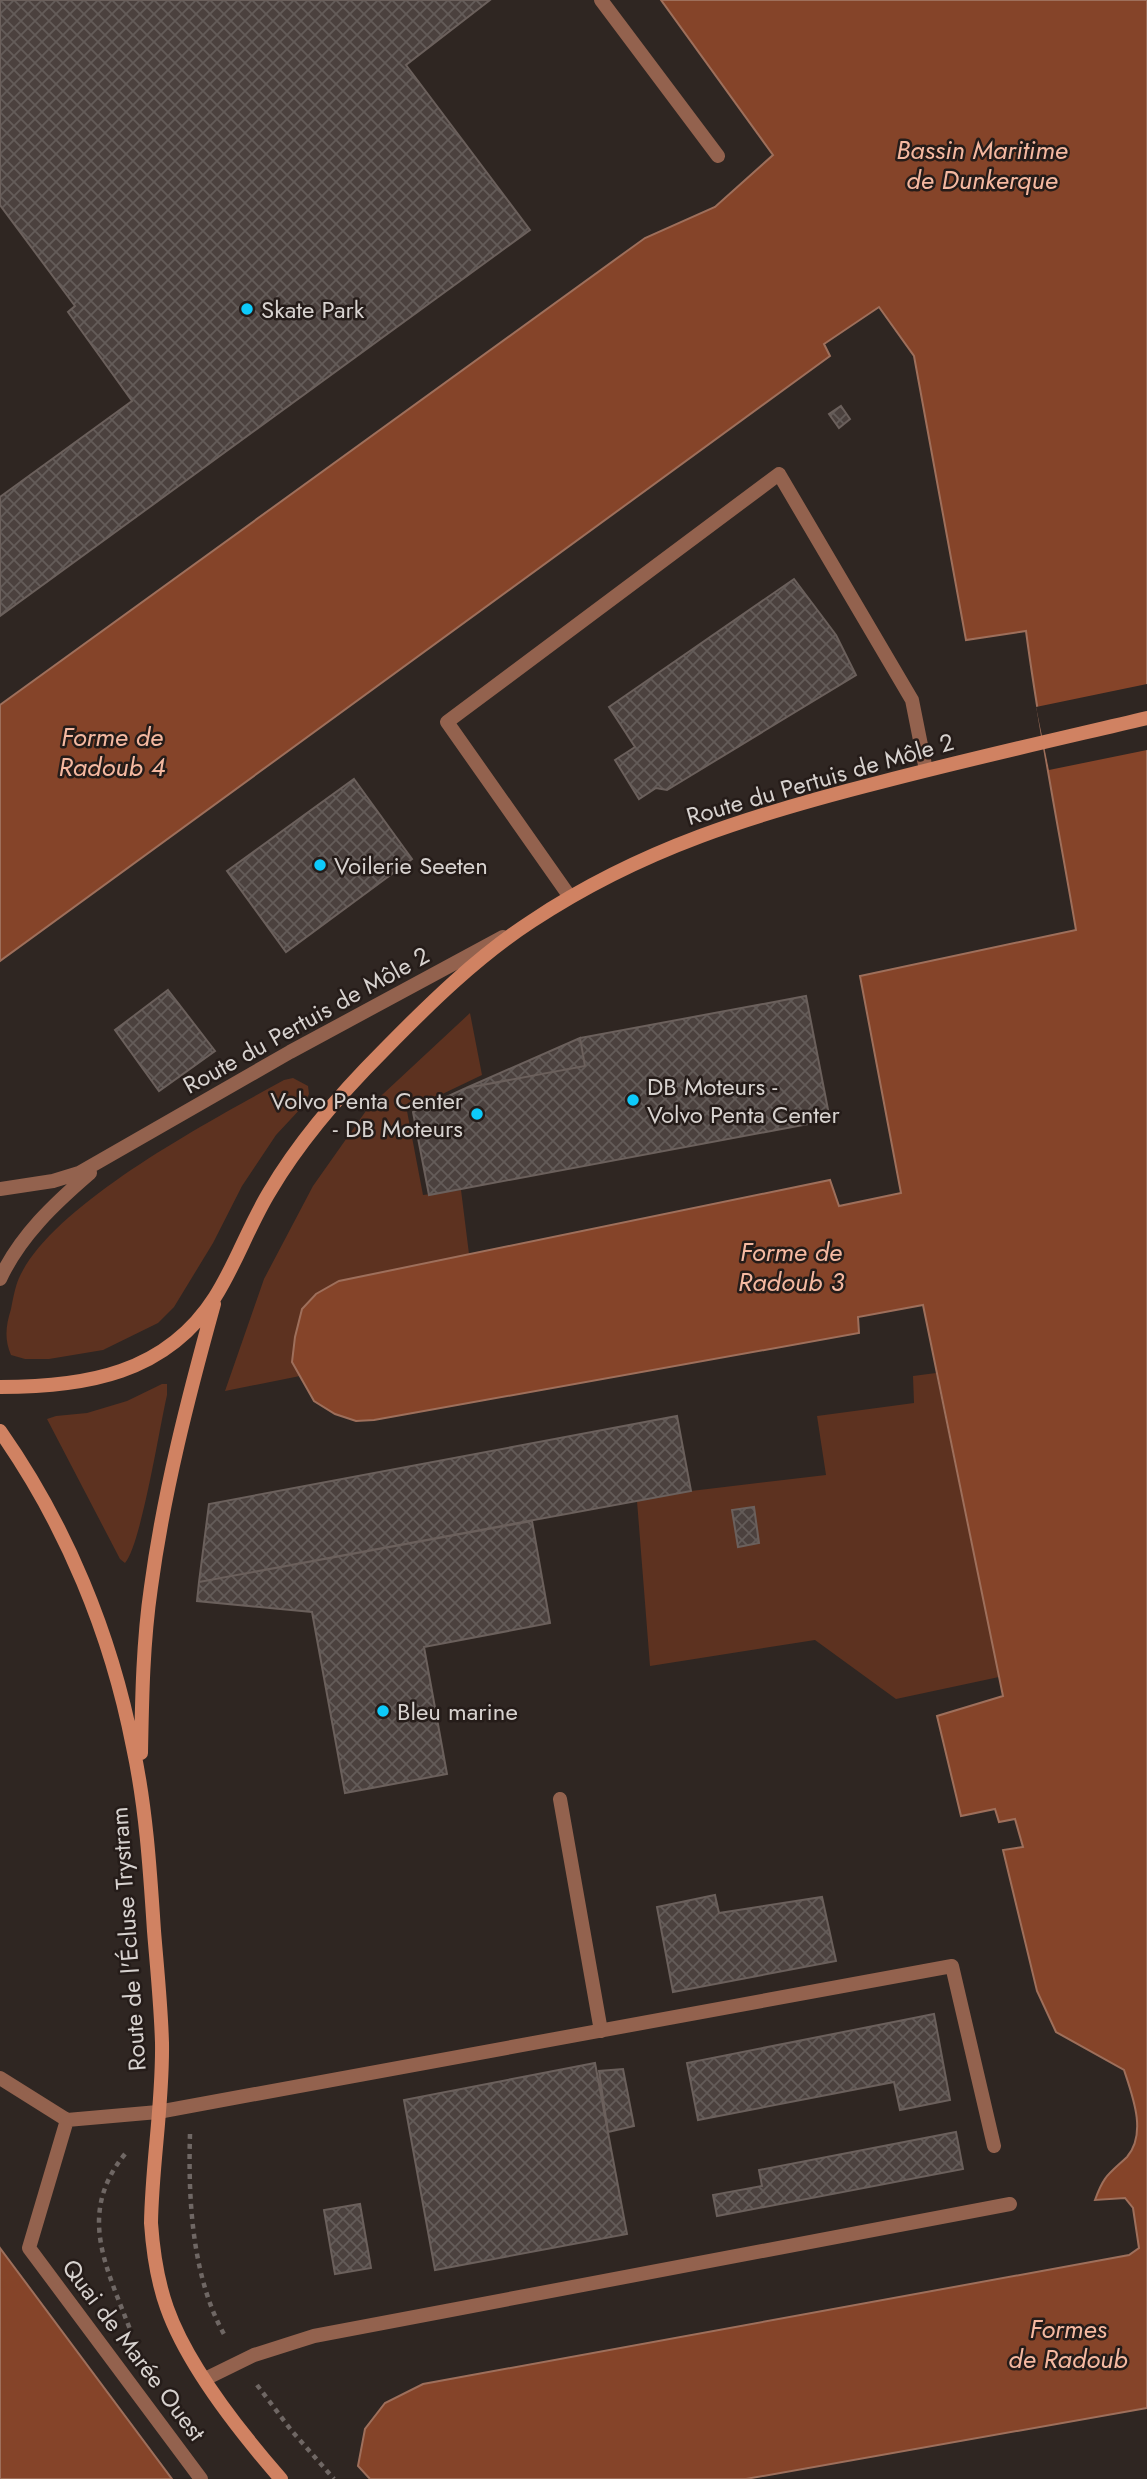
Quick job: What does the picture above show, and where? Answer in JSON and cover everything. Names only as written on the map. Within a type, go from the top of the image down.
[{"type":"street","name":"Route du Pertuis de Môle 2","points":[[0,1387],[72,1383],[98,1378],[136,1366],[169,1347],[201,1317],[216,1296],[268,1193],[287,1163],[383,1051],[488,953],[528,923],[570,897],[652,854],[788,807],[926,770],[1147,719]]},
{"type":"street","name":"Route du Pertuis de Môle 2","points":[[140,1785],[143,1660],[150,1589],[178,1438],[216,1296]]},
{"type":"street","name":"Route de l'Écluse Trystram","points":[[0,1431],[34,1482],[82,1582],[115,1671],[140,1785],[162,2041],[151,2196],[153,2252],[167,2308],[205,2379],[242,2432],[281,2479]]},
{"type":"lane","points":[[601,0],[718,156]]},
{"type":"lane","points":[[570,897],[447,722],[779,474],[912,700],[926,770]]},
{"type":"lane","name":"Route du Pertuis de Môle 2","points":[[0,1189],[53,1181],[79,1173],[107,1159],[289,1052],[528,923]]},
{"type":"lane","name":"Route du Pertuis de Môle 2","points":[[0,1279],[16,1250],[41,1218],[107,1159]]},
{"type":"lane","points":[[560,1799],[601,2031]]},
{"type":"lane","points":[[0,2078],[66,2120],[158,2112],[952,1966],[994,2147]]},
{"type":"lane","name":"Quai de Marée Ouest","points":[[66,2120],[29,2248],[201,2479]]},
{"type":"lane","points":[[205,2379],[240,2361],[314,2336],[1010,2204]]},
{"type":"path","points":[[191,2106],[189,2178],[195,2242],[221,2329],[240,2361],[291,2430],[334,2479]]},
{"type":"shaded area","points":[[470,1013],[482,1075],[407,1111],[423,1195],[461,1190],[469,1254],[339,1281],[316,1294],[302,1309],[292,1362],[300,1376],[225,1391],[264,1279],[313,1186],[368,1108]]},
{"type":"shaded area","points":[[293,1078],[308,1086],[309,1094],[303,1106],[276,1135],[242,1186],[213,1243],[174,1307],[158,1323],[103,1350],[49,1359],[25,1359],[11,1355],[7,1343],[7,1326],[19,1278],[37,1250],[65,1221],[99,1193],[177,1140],[284,1080]]},
{"type":"shaded area","points":[[936,1373],[999,1677],[896,1699],[815,1640],[650,1666],[637,1501],[691,1491],[826,1475],[817,1416],[914,1403],[913,1376]]},
{"type":"shaded area","points":[[167,1384],[167,1395],[149,1484],[137,1533],[125,1563],[120,1559],[47,1419],[87,1413],[127,1401]]},
{"type":"water","points":[[661,0],[1147,0],[1147,2408],[746,2479],[370,2479],[358,2466],[365,2429],[385,2403],[423,2384],[1129,2255],[1139,2248],[1133,2208],[1125,2198],[1095,2200],[1104,2180],[1127,2157],[1136,2138],[1136,2115],[1124,2070],[1056,2032],[1037,1991],[1003,1850],[1023,1847],[1015,1819],[999,1822],[995,1809],[961,1816],[937,1716],[1003,1696],[923,1305],[858,1317],[859,1333],[374,1420],[356,1421],[335,1414],[314,1401],[292,1362],[302,1309],[316,1294],[339,1281],[830,1180],[839,1206],[901,1193],[860,976],[1076,930],[1026,631],[966,640],[914,356],[879,307],[824,344],[830,356],[0,961],[0,705],[645,238],[715,207],[773,155]]},
{"type":"water","points":[[0,2248],[172,2479],[0,2479]]},
{"type":"pier","points":[[1147,684],[1147,750],[1049,770],[1036,707]]},
{"type":"building","name":"Skate Park","points":[[0,0],[490,0],[406,65],[530,230],[0,616],[0,497],[132,401],[68,312],[75,306],[0,205]]},
{"type":"building","points":[[841,406],[850,419],[839,428],[829,414]]},
{"type":"building","points":[[794,579],[836,635],[856,675],[667,790],[656,788],[639,799],[615,760],[635,747],[609,707]]},
{"type":"building","name":"Voilerie Seeten","points":[[354,779],[412,859],[286,952],[227,871]]},
{"type":"building","points":[[168,990],[215,1051],[159,1091],[115,1030]]},
{"type":"building","name":"DB Moteurs - Volvo Penta Center","points":[[806,996],[830,1120],[429,1195],[413,1112],[466,1088],[585,1066],[580,1038]]},
{"type":"building","points":[[580,1038],[585,1066],[466,1088]]},
{"type":"building","points":[[677,1416],[691,1491],[199,1582],[209,1504]]},
{"type":"building","points":[[754,1507],[759,1543],[738,1547],[732,1510]]},
{"type":"building","name":"Bleu marine","points":[[532,1521],[550,1623],[424,1647],[447,1774],[345,1793],[312,1612],[197,1601],[199,1582]]},
{"type":"building","points":[[715,1895],[719,1913],[822,1897],[836,1961],[673,1992],[657,1907]]},
{"type":"building","points":[[934,2014],[950,2100],[900,2110],[894,2082],[698,2120],[687,2063]]},
{"type":"building","points":[[595,2063],[627,2234],[435,2270],[404,2100]]},
{"type":"building","points":[[623,2069],[634,2126],[608,2132],[599,2071]]},
{"type":"building","points":[[956,2132],[963,2169],[717,2216],[713,2195],[762,2186],[759,2170]]},
{"type":"building","points":[[360,2204],[371,2268],[335,2274],[324,2210]]},
{"type":"place","name":"Skate Park","points":[[247,309]]},
{"type":"place","name":"Voilerie Seeten","points":[[320,865]]},
{"type":"place","name":"DB Moteurs - Volvo Penta Center","points":[[633,1100]]},
{"type":"place","name":"Volvo Penta Center - DB Moteurs","points":[[477,1114]]},
{"type":"place","name":"Bleu marine","points":[[383,1711]]},
{"type":"water label","name":"Bassin Maritime de Dunkerque","points":[[982,165]]},
{"type":"water label","name":"Forme de Radoub 4","points":[[112,752]]},
{"type":"water label","name":"Forme de Radoub 3","points":[[791,1267]]},
{"type":"water label","name":"Formes de Radoub","points":[[1068,2344]]}]
